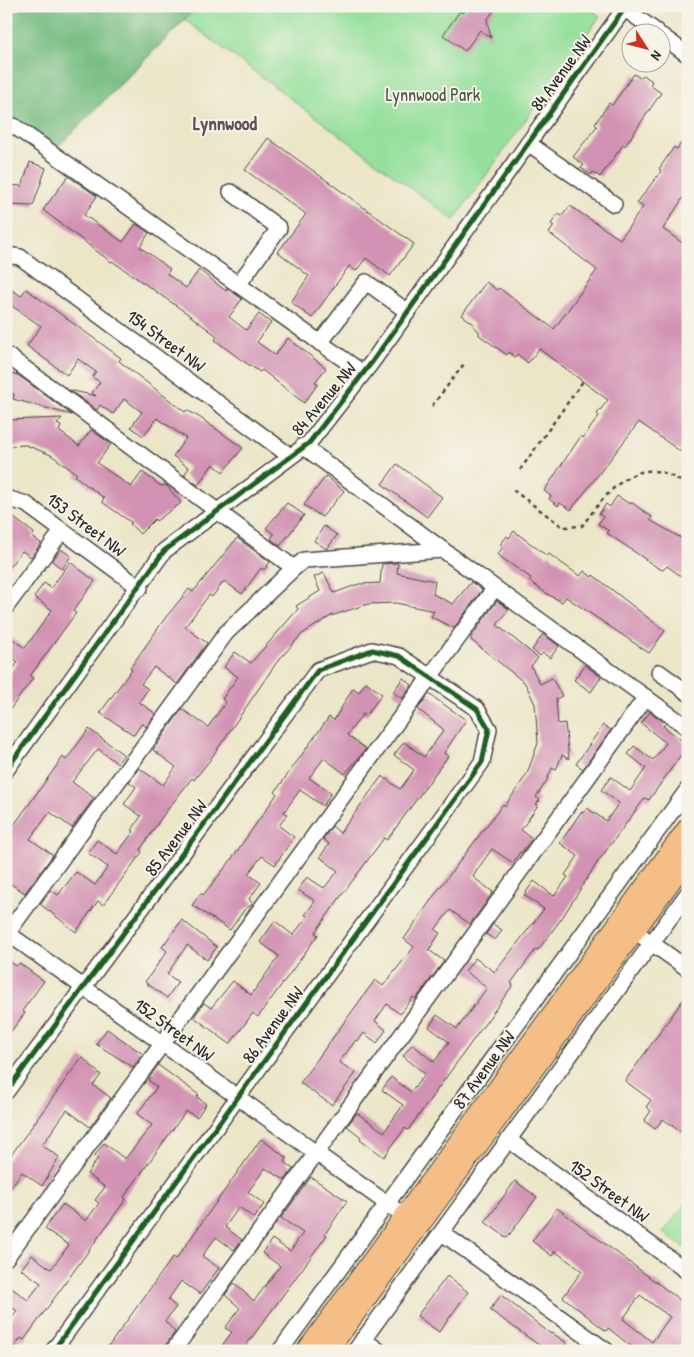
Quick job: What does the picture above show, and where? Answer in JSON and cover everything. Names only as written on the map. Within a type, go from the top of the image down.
[{"type":"main road","name":"87 Avenue NW","points":[[306,1351],[411,1221],[627,925],[688,827]]},
{"type":"main road","name":"87 Avenue NW","points":[[627,925],[688,858]]},
{"type":"main road","name":"87 Avenue NW","points":[[328,1351],[411,1221]]},
{"type":"street","points":[[623,8],[643,22]]},
{"type":"street","name":"84 Avenue NW","points":[[6,770],[140,588],[164,551],[308,443],[408,312],[623,8]]},
{"type":"street","points":[[672,43],[688,55]]},
{"type":"street","points":[[14,126],[363,373]]},
{"type":"street","points":[[528,143],[614,204]]},
{"type":"street","points":[[231,192],[279,228],[238,285]]},
{"type":"street","name":"154 Street NW","points":[[13,256],[290,456]]},
{"type":"street","points":[[320,343],[366,282],[408,312]]},
{"type":"street","points":[[7,356],[294,568]]},
{"type":"street","points":[[303,446],[494,589],[688,728]]},
{"type":"street","name":"153 Street NW","points":[[6,498],[26,504],[140,588]]},
{"type":"street","points":[[6,608],[62,531]]},
{"type":"street","points":[[7,934],[226,633],[294,568],[304,560],[443,550]]},
{"type":"street","points":[[6,1258],[494,589]]},
{"type":"street","name":"85 Avenue NW","points":[[6,1092],[318,670],[372,650],[399,656],[430,677]]},
{"type":"street","points":[[659,672],[688,693]]},
{"type":"street","name":"86 Avenue NW","points":[[53,1351],[482,762],[489,729],[478,709],[430,677]]},
{"type":"street","points":[[173,1351],[646,697]]},
{"type":"street","name":"87 Avenue NW","points":[[280,1351],[688,789]]},
{"type":"street","points":[[379,1351],[359,1345],[442,1233],[650,942],[688,893]]},
{"type":"street","points":[[627,925],[688,969]]},
{"type":"street","name":"152 Street NW","points":[[7,934],[83,986],[411,1221]]},
{"type":"street","name":"152 Street NW","points":[[509,1140],[688,1272]]},
{"type":"street","points":[[442,1233],[607,1351]]},
{"type":"path","points":[[432,406],[464,364]]},
{"type":"path","points":[[520,470],[583,381]]},
{"type":"path","points":[[513,490],[563,527],[582,526],[608,491],[637,472],[662,471],[688,487]]},
{"type":"green space","name":"Lynnwood Park","points":[[26,6],[586,6],[600,16],[454,220],[185,20],[57,148],[6,115],[6,18]]},
{"type":"green space","points":[[26,6],[198,6],[57,148],[6,115],[6,18]]},
{"type":"green space","points":[[688,1200],[688,1250],[663,1233]]},
{"type":"building","points":[[469,6],[497,6],[487,20],[491,38],[480,30],[465,51],[443,35],[460,11],[463,13]]},
{"type":"building","points":[[634,74],[640,78],[643,75],[652,81],[650,85],[661,93],[625,146],[623,145],[600,177],[593,172],[591,175],[581,168],[584,165],[573,157],[597,126],[595,124],[609,103],[612,105]]},
{"type":"building","points":[[688,134],[688,190],[663,229],[688,247],[688,457],[639,422],[571,510],[560,503],[558,506],[549,499],[551,496],[544,491],[581,436],[583,438],[599,416],[597,414],[608,400],[539,349],[528,363],[517,354],[515,357],[509,352],[507,355],[479,335],[479,331],[473,326],[474,324],[462,315],[486,282],[497,290],[499,288],[554,329],[597,270],[549,233],[554,226],[551,224],[558,214],[562,216],[570,206],[620,239],[643,207],[637,203],[661,171],[659,169],[674,147],[677,149]]},
{"type":"building","points":[[268,138],[414,244],[390,276],[366,258],[356,271],[349,266],[312,318],[291,302],[309,276],[278,252],[306,214],[245,170]]},
{"type":"building","points":[[30,162],[46,168],[33,206],[6,205],[6,185],[22,186]]},
{"type":"building","points":[[68,176],[97,196],[84,215],[123,242],[136,224],[149,233],[140,247],[170,269],[167,274],[186,288],[199,270],[226,291],[227,288],[242,299],[229,317],[246,330],[259,314],[271,323],[257,342],[275,355],[288,338],[326,368],[315,382],[318,384],[304,403],[262,370],[260,372],[240,359],[215,340],[217,336],[188,314],[111,262],[43,210]]},
{"type":"building","points":[[6,286],[21,296],[26,289],[121,358],[119,361],[185,412],[187,410],[199,417],[243,448],[223,472],[213,464],[198,485],[184,475],[189,468],[173,456],[186,438],[157,418],[143,436],[131,427],[142,412],[124,399],[113,414],[100,405],[97,410],[69,390],[96,396],[92,393],[100,382],[92,377],[96,372],[78,359],[67,375],[27,346],[41,326],[6,302]]},
{"type":"building","points":[[6,372],[18,375],[72,415],[13,399],[14,394],[6,392]]},
{"type":"building","points":[[62,418],[57,424],[61,426],[59,431],[79,446],[91,430],[111,444],[97,463],[131,487],[142,472],[161,486],[166,485],[181,503],[156,521],[155,519],[140,534],[130,524],[132,523],[102,502],[104,498],[75,476],[77,474],[51,455],[26,445],[6,446],[6,420]]},
{"type":"building","points":[[397,464],[442,497],[427,517],[382,484]]},
{"type":"building","points":[[326,476],[344,491],[322,517],[304,505]]},
{"type":"building","points":[[617,496],[630,504],[631,502],[652,517],[650,520],[688,542],[688,578],[682,574],[681,576],[667,566],[663,570],[658,568],[607,533],[609,531],[598,524],[603,517],[599,514],[606,504],[610,507]]},
{"type":"building","points":[[287,503],[304,515],[280,546],[271,539],[274,534],[266,528]]},
{"type":"building","points":[[6,512],[34,533],[32,537],[41,543],[31,557],[22,551],[6,571]]},
{"type":"building","points":[[324,526],[337,535],[327,549],[314,541]]},
{"type":"building","points":[[514,531],[547,556],[549,554],[580,576],[584,571],[592,577],[593,575],[665,631],[649,653],[566,597],[562,602],[549,595],[529,581],[531,578],[502,558],[498,554],[503,547],[500,545]]},
{"type":"building","points":[[237,538],[270,562],[264,570],[261,568],[242,594],[224,581],[212,597],[209,595],[185,627],[207,643],[177,684],[154,667],[141,684],[148,689],[139,702],[156,714],[146,727],[142,723],[134,735],[100,713],[166,617],[189,589],[193,592]]},
{"type":"building","points":[[61,549],[71,556],[62,569],[52,561]]},
{"type":"building","points":[[70,562],[95,581],[73,611],[76,613],[30,676],[33,678],[6,715],[6,679],[18,662],[6,653],[6,634],[25,648],[52,610],[34,597],[44,583],[51,588]]},
{"type":"building","points":[[398,563],[397,573],[435,581],[433,594],[453,604],[471,582],[482,590],[454,628],[431,617],[434,611],[396,603],[368,604],[331,616],[302,634],[277,662],[210,760],[194,780],[192,778],[162,817],[140,850],[142,852],[103,905],[98,901],[76,932],[40,904],[51,890],[58,895],[76,872],[95,885],[108,867],[88,853],[97,840],[117,854],[134,831],[132,830],[141,816],[124,804],[136,787],[129,782],[139,768],[163,785],[176,767],[153,750],[182,709],[208,727],[226,702],[222,699],[238,677],[224,667],[235,652],[251,663],[298,609],[296,606],[320,591],[314,577],[324,573],[334,593],[359,584],[380,583],[382,564]]},
{"type":"building","points":[[497,601],[509,609],[497,625],[538,658],[531,666],[540,684],[552,678],[562,696],[556,699],[558,724],[565,723],[569,759],[562,755],[556,770],[552,768],[546,782],[536,797],[540,800],[536,804],[538,805],[521,830],[532,838],[513,863],[492,849],[473,877],[493,892],[470,924],[450,910],[435,930],[440,933],[429,950],[444,961],[416,999],[413,997],[400,1014],[387,1004],[375,1021],[386,1030],[377,1043],[364,1033],[339,1062],[356,1073],[332,1105],[300,1083],[375,980],[383,986],[414,947],[404,939],[438,890],[503,804],[505,806],[527,774],[538,743],[535,704],[525,683],[471,640],[471,637]]},
{"type":"building","points":[[543,634],[559,646],[550,658],[543,653],[540,656],[532,650]]},
{"type":"building","points":[[585,665],[601,677],[591,692],[574,680]]},
{"type":"building","points":[[403,678],[412,685],[402,699],[393,692]]},
{"type":"building","points":[[366,682],[382,694],[366,716],[363,714],[347,735],[366,749],[345,774],[324,758],[309,778],[331,793],[323,806],[300,790],[284,812],[287,814],[279,826],[294,837],[275,865],[262,856],[248,874],[261,883],[249,899],[253,904],[244,910],[230,930],[192,905],[201,893],[203,895],[228,864],[277,794],[275,792],[329,717],[334,720],[353,688],[359,692]]},
{"type":"building","points":[[429,694],[466,720],[444,753],[448,756],[387,840],[384,838],[336,903],[315,933],[318,935],[258,1017],[253,1013],[230,1044],[194,1017],[204,1003],[211,1008],[233,981],[251,995],[279,956],[260,942],[275,921],[293,935],[308,916],[305,915],[315,901],[298,890],[307,877],[324,888],[338,871],[320,857],[329,844],[323,839],[332,826],[340,833],[382,776],[400,789],[414,770],[394,755],[404,742],[424,757],[444,730],[418,709]]},
{"type":"building","points":[[650,712],[666,723],[663,726],[688,745],[649,800],[645,798],[597,863],[562,918],[511,983],[513,985],[408,1130],[405,1128],[384,1157],[360,1139],[361,1137],[347,1126],[357,1113],[384,1132],[403,1105],[382,1090],[391,1077],[411,1092],[425,1074],[403,1056],[412,1044],[434,1062],[449,1042],[429,1027],[437,1015],[457,1029],[487,988],[465,971],[475,958],[495,972],[544,909],[524,895],[534,881],[554,896],[568,877],[565,875],[578,856],[560,843],[581,812],[583,813],[587,808],[606,821],[619,803],[601,790],[611,777],[630,791],[646,768],[628,754],[634,746],[653,760],[666,743],[641,723]]},
{"type":"building","points":[[603,725],[611,730],[583,769],[576,764]]},
{"type":"building","points":[[89,729],[124,755],[117,763],[98,749],[72,782],[94,798],[72,828],[50,812],[30,839],[53,855],[25,893],[6,881],[6,836],[63,757],[66,760]]},
{"type":"building","points":[[182,920],[217,947],[207,960],[187,945],[167,974],[178,982],[167,998],[145,982],[167,951],[162,947]]},
{"type":"building","points":[[493,924],[502,930],[495,940],[486,934]]},
{"type":"building","points":[[6,959],[16,966],[19,963],[44,981],[22,1011],[25,1013],[6,1038]]},
{"type":"building","points":[[688,993],[688,1137],[663,1119],[655,1129],[644,1121],[651,1111],[646,1107],[651,1100],[625,1081]]},
{"type":"building","points":[[107,1029],[143,1054],[133,1067],[96,1044]]},
{"type":"building","points":[[82,1057],[101,1075],[93,1085],[111,1098],[90,1127],[67,1110],[42,1145],[59,1157],[42,1186],[22,1172],[6,1194],[6,1162]]},
{"type":"building","points":[[158,1065],[199,1095],[197,1097],[206,1104],[197,1117],[186,1111],[124,1197],[126,1199],[24,1340],[21,1338],[11,1351],[6,1351],[6,1326],[17,1311],[6,1303],[6,1284],[28,1300],[41,1283],[21,1269],[32,1255],[51,1269],[69,1245],[45,1229],[52,1218],[63,1204],[86,1221],[99,1203],[95,1200],[105,1187],[87,1174],[98,1158],[95,1155],[104,1143],[125,1159],[152,1125],[137,1114],[157,1087],[148,1080]]},
{"type":"building","points":[[261,1139],[287,1158],[285,1162],[293,1169],[285,1180],[265,1168],[248,1192],[264,1204],[254,1218],[239,1207],[225,1227],[242,1240],[234,1250],[216,1237],[202,1256],[219,1268],[200,1294],[181,1281],[168,1300],[176,1307],[165,1321],[175,1332],[161,1351],[105,1351],[173,1257],[176,1259]]},
{"type":"building","points":[[311,1177],[347,1201],[325,1234],[327,1235],[242,1351],[218,1351],[232,1332],[225,1328],[240,1308],[225,1295],[234,1283],[254,1301],[280,1266],[262,1253],[272,1239],[290,1251],[303,1233],[281,1218]]},
{"type":"building","points":[[515,1181],[537,1197],[507,1238],[485,1222]]},
{"type":"building","points":[[557,1208],[688,1306],[688,1343],[682,1351],[637,1351],[608,1328],[606,1331],[563,1297],[582,1271],[555,1251],[552,1256],[532,1241]],"holes":[[[640,1295],[670,1317],[652,1342],[623,1319]]]},
{"type":"building","points":[[447,1276],[468,1292],[439,1332],[417,1316]]},
{"type":"building","points":[[501,1295],[551,1334],[567,1343],[561,1351],[547,1351],[490,1310]]},
{"type":"cycle path","points":[[6,770],[164,551],[309,443],[372,362],[624,9]]},
{"type":"cycle path","points":[[6,1092],[318,670],[372,650],[399,656],[477,709],[489,729],[482,762],[53,1351]]},
{"type":"district","name":"Lynnwood","points":[[225,123]]}]
